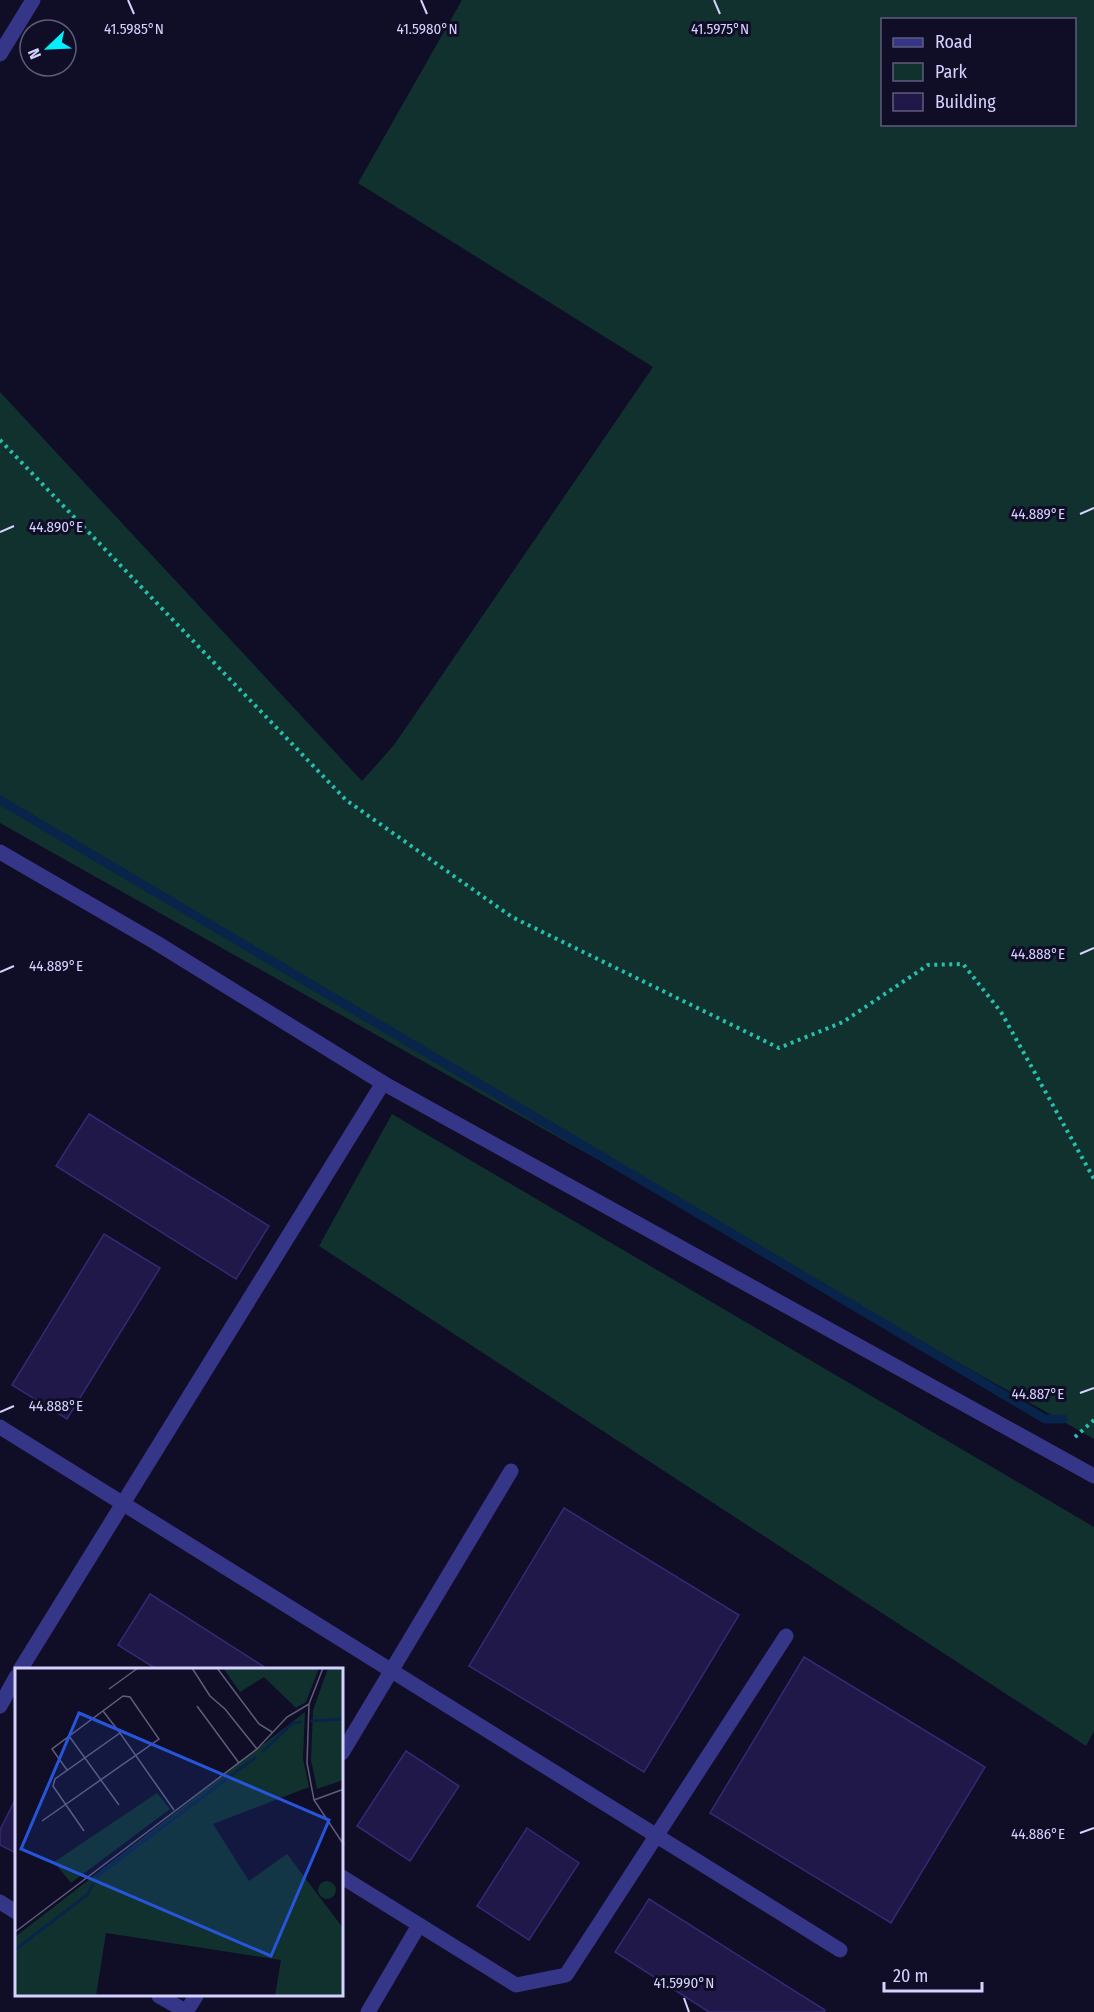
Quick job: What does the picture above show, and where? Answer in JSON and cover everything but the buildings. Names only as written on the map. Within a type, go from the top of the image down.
[{"type":"street","points":[[0,54],[33,0]]},
{"type":"street","points":[[0,852],[155,942],[383,1083],[1094,1476]]},
{"type":"street","points":[[21,1668],[383,1083]]},
{"type":"street","points":[[0,1427],[840,1950]]},
{"type":"street","points":[[344,1750],[512,1471]]},
{"type":"street","points":[[344,1878],[516,1985],[566,1975],[786,1636]]},
{"type":"street","points":[[0,1706],[15,1679]]},
{"type":"street","points":[[0,1902],[15,1911]]},
{"type":"street","points":[[368,2012],[419,1925]]},
{"type":"street","points":[[162,1997],[187,2012],[195,1997]]},
{"type":"path","points":[[0,440],[346,800],[512,917],[779,1048],[843,1022],[928,965],[963,964],[1001,1012],[1094,1179]]},
{"type":"green space","points":[[462,0],[1094,0],[1094,1439],[0,823],[0,392],[362,781],[394,745],[653,367],[358,183]]},
{"type":"green space","points":[[392,1114],[1094,1527],[1094,1731],[1086,1746],[319,1246]]},
{"type":"waterway","points":[[0,800],[1045,1419],[1063,1419]]}]
